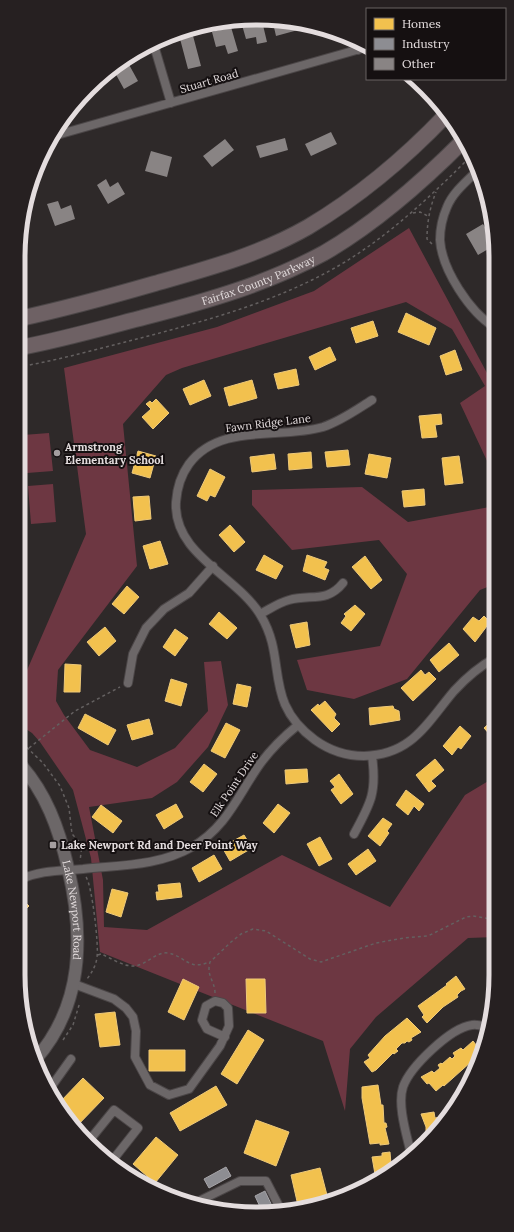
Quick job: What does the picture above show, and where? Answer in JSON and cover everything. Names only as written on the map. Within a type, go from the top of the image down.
[{"type":"highway","points":[[25,317],[206,269],[267,248],[307,227],[366,188],[409,152],[443,118]]},
{"type":"highway","name":"Fairfax County Parkway","points":[[25,347],[62,339],[192,305],[246,288],[282,274],[325,252],[381,214],[426,177],[460,144]]},
{"type":"street","name":"Stuart Road","points":[[60,134],[171,103],[355,47]]},
{"type":"street","points":[[155,49],[171,103]]},
{"type":"street","points":[[474,174],[459,190],[447,206],[442,227],[442,246],[444,260],[462,294],[473,310],[489,324]]},
{"type":"street","name":"Fawn Ridge Lane","points":[[372,400],[341,420],[323,427],[305,431],[232,437],[209,446],[198,454],[180,481],[176,500],[178,519],[187,542],[243,592],[260,614],[271,637],[280,692],[285,705],[298,725],[322,745],[336,752],[349,755],[372,756],[391,752],[416,738],[425,729],[455,690],[469,676],[489,662]]},
{"type":"street","points":[[128,684],[133,654],[146,628],[164,609],[194,588],[213,566]]},
{"type":"street","points":[[260,614],[290,600],[330,595],[336,592],[343,583]]},
{"type":"street","name":"Elk Point Drive","points":[[25,878],[48,871],[145,863],[161,860],[176,855],[197,844],[224,820],[273,748],[298,725]]},
{"type":"street","points":[[354,834],[372,798],[374,775],[372,756]]},
{"type":"street","name":"Lake Newport Road","points":[[25,771],[37,786],[47,803],[62,841],[74,894],[78,922],[79,986],[60,1024],[39,1055]]},
{"type":"street","points":[[79,986],[114,999],[126,1008],[133,1017],[136,1031],[135,1057],[150,1085],[169,1095],[189,1090],[225,1037],[229,1026],[228,1008],[223,1003],[214,1001],[206,1006],[202,1015],[202,1020],[207,1029],[225,1037]]},
{"type":"street","points":[[409,1150],[402,1102],[403,1088],[412,1070],[442,1042],[459,1030],[472,1025],[483,1026]]},
{"type":"street","points":[[53,1085],[71,1059]]},
{"type":"street","points":[[92,1138],[114,1110],[138,1128],[115,1158]]},
{"type":"street","points":[[201,1200],[240,1181],[266,1181],[279,1206]]},
{"type":"path","points":[[437,190],[428,216],[427,239],[433,245],[442,246]]},
{"type":"path","points":[[411,213],[420,212],[428,216]]},
{"type":"path","points":[[29,748],[75,711],[128,684]]},
{"type":"path","points":[[25,745],[60,786],[69,808],[72,834],[82,845],[82,852],[79,858],[82,869],[88,879],[94,908],[98,955],[95,967],[79,986]]},
{"type":"path","points":[[98,955],[101,954],[135,966],[165,953],[175,955],[193,965],[210,962],[241,934],[253,929],[262,929],[273,934],[310,959],[321,962],[376,943],[404,938],[428,936],[466,917],[473,916],[489,919]]},
{"type":"path","points":[[210,962],[210,979],[215,985],[214,1001]]},
{"type":"shaded area","points":[[409,228],[489,377],[489,465],[460,403],[485,386],[452,329],[406,302],[182,368],[166,375],[123,424],[137,566],[58,670],[56,701],[64,715],[90,750],[137,767],[175,748],[208,711],[204,662],[221,661],[228,705],[208,747],[177,782],[152,798],[89,807],[103,880],[104,927],[147,930],[282,855],[390,907],[465,795],[489,781],[489,937],[468,938],[376,1017],[350,1049],[345,1111],[323,1041],[100,952],[91,858],[73,790],[40,742],[32,733],[25,728],[25,675],[86,534],[64,368],[217,327],[314,291]]},
{"type":"shaded area","points":[[49,433],[53,471],[27,473],[25,435]]},
{"type":"shaded area","points":[[53,484],[56,522],[31,524],[28,486]]},
{"type":"shaded area","points":[[362,487],[408,522],[489,507],[489,586],[480,590],[407,679],[354,699],[307,690],[297,660],[380,646],[407,574],[379,540],[292,550],[252,505],[252,490]]},
{"type":"building: Homes","points":[[406,313],[436,328],[429,345],[398,332]]},
{"type":"building: Homes","points":[[373,321],[378,336],[356,343],[351,328]]},
{"type":"building: Homes","points":[[330,347],[336,360],[315,370],[309,357]]},
{"type":"building: Homes","points":[[455,350],[462,370],[446,375],[440,356]]},
{"type":"building: Homes","points":[[296,369],[299,385],[278,389],[274,374]]},
{"type":"building: Homes","points":[[204,380],[211,396],[190,405],[183,389]]},
{"type":"building: Homes","points":[[252,380],[257,398],[229,406],[224,388]]},
{"type":"building: Homes","points":[[156,399],[169,413],[153,429],[142,417],[151,409],[146,404],[150,401],[152,403]]},
{"type":"building: Homes","points":[[441,414],[442,424],[435,425],[437,437],[422,438],[419,416]]},
{"type":"building: Homes","points":[[348,450],[350,465],[327,467],[325,452]]},
{"type":"building: Homes","points":[[138,451],[156,456],[150,478],[132,473]]},
{"type":"building: Homes","points":[[311,452],[312,468],[289,470],[288,454]]},
{"type":"building: Homes","points":[[274,454],[276,469],[252,472],[250,457]]},
{"type":"building: Homes","points":[[369,454],[391,458],[387,478],[365,474]]},
{"type":"building: Homes","points":[[459,456],[463,483],[445,485],[442,458]]},
{"type":"building: Homes","points":[[210,469],[225,477],[215,497],[210,495],[207,501],[197,496]]},
{"type":"building: Homes","points":[[424,489],[425,505],[404,507],[402,491]]},
{"type":"building: Homes","points":[[149,496],[151,519],[135,521],[133,497]]},
{"type":"building: Homes","points":[[230,525],[245,542],[234,552],[219,535]]},
{"type":"building: Homes","points":[[160,541],[168,564],[150,569],[143,546]]},
{"type":"building: Homes","points":[[264,555],[283,566],[276,579],[256,570]]},
{"type":"building: Homes","points":[[307,555],[327,562],[324,568],[329,570],[325,580],[303,571]]},
{"type":"building: Homes","points":[[365,556],[382,580],[371,589],[352,567]]},
{"type":"building: Homes","points":[[127,586],[139,597],[124,614],[112,604]]},
{"type":"building: Homes","points":[[355,605],[365,614],[351,631],[341,623],[346,616],[344,614]]},
{"type":"building: Homes","points":[[219,612],[237,628],[227,639],[209,624]]},
{"type":"building: Homes","points":[[484,616],[489,621],[489,623],[475,642],[463,629],[473,617],[479,621]]},
{"type":"building: Homes","points":[[307,622],[310,645],[296,648],[290,625]]},
{"type":"building: Homes","points":[[105,627],[116,641],[99,656],[87,642]]},
{"type":"building: Homes","points":[[175,629],[188,638],[175,656],[163,647]]},
{"type":"building: Homes","points":[[449,643],[459,655],[439,672],[430,660]]},
{"type":"building: Homes","points":[[65,664],[81,665],[80,692],[64,692]]},
{"type":"building: Homes","points":[[421,670],[425,675],[429,672],[436,679],[413,701],[401,688]]},
{"type":"building: Homes","points":[[171,679],[187,684],[181,706],[165,701]]},
{"type":"building: Homes","points":[[237,684],[251,687],[247,707],[233,704]]},
{"type":"building: Homes","points":[[325,701],[336,714],[334,718],[340,724],[332,732],[311,710],[318,704],[319,706]]},
{"type":"building: Homes","points":[[393,706],[394,709],[399,711],[400,720],[370,725],[369,708]]},
{"type":"building: Homes","points":[[85,714],[116,730],[108,745],[78,728]]},
{"type":"building: Homes","points":[[149,719],[153,734],[132,740],[127,725]]},
{"type":"building: Homes","points":[[226,723],[240,730],[225,758],[211,751]]},
{"type":"building: Homes","points":[[489,723],[489,734],[484,728]]},
{"type":"building: Homes","points":[[460,726],[471,736],[461,749],[458,747],[452,755],[443,746]]},
{"type":"building: Homes","points":[[435,759],[444,770],[431,781],[436,786],[429,792],[416,775]]},
{"type":"building: Homes","points":[[204,764],[217,774],[203,792],[190,782]]},
{"type":"building: Homes","points":[[307,769],[308,782],[286,784],[285,770]]},
{"type":"building: Homes","points":[[339,774],[353,794],[341,804],[331,790],[335,787],[330,781]]},
{"type":"building: Homes","points":[[406,790],[424,804],[419,811],[414,806],[408,815],[396,805]]},
{"type":"building: Homes","points":[[176,804],[183,817],[164,829],[156,815]]},
{"type":"building: Homes","points":[[278,804],[290,813],[274,833],[263,823]]},
{"type":"building: Homes","points":[[101,805],[122,821],[113,833],[92,817]]},
{"type":"building: Homes","points":[[383,818],[392,824],[387,831],[389,833],[380,846],[368,836]]},
{"type":"building: Homes","points":[[244,835],[252,848],[230,861],[222,847]]},
{"type":"building: Homes","points":[[320,837],[332,859],[319,866],[307,844]]},
{"type":"building: Homes","points":[[368,849],[376,861],[356,875],[348,864]]},
{"type":"building: Homes","points":[[214,855],[222,869],[199,882],[192,868]]},
{"type":"building: Homes","points":[[180,883],[182,897],[157,900],[156,892],[159,892],[158,885]]},
{"type":"building: Homes","points":[[112,889],[128,893],[121,917],[106,912]]},
{"type":"building: Homes","points":[[25,902],[29,906],[25,910]]},
{"type":"building: Homes","points":[[456,976],[465,989],[457,995],[458,997],[443,1007],[427,1023],[422,1017],[424,1015],[418,1006],[447,985],[446,984]]},
{"type":"building: Homes","points":[[183,979],[199,987],[184,1020],[168,1012]]},
{"type":"building: Homes","points":[[246,979],[265,979],[266,1013],[247,1013]]},
{"type":"building: Homes","points":[[115,1012],[120,1045],[100,1047],[95,1014]]},
{"type":"building: Homes","points":[[407,1018],[421,1032],[411,1038],[412,1040],[409,1042],[407,1041],[402,1043],[396,1049],[398,1051],[394,1054],[393,1053],[376,1070],[372,1072],[364,1062],[370,1058],[368,1055],[385,1036]]},
{"type":"building: Homes","points":[[248,1030],[264,1040],[237,1084],[221,1074]]},
{"type":"building: Homes","points":[[473,1041],[478,1047],[472,1061],[444,1086],[443,1085],[436,1091],[421,1077],[432,1071],[434,1073],[440,1068],[438,1065],[441,1063],[442,1064],[450,1057],[452,1059],[455,1056],[453,1053],[461,1048],[463,1050]]},
{"type":"building: Homes","points":[[149,1050],[185,1050],[185,1071],[149,1071]]},
{"type":"building: Homes","points":[[83,1078],[104,1098],[79,1124],[62,1100]]},
{"type":"building: Homes","points":[[378,1085],[381,1105],[383,1105],[384,1123],[386,1123],[387,1127],[385,1128],[389,1144],[380,1145],[380,1143],[370,1144],[362,1098],[362,1087]]},
{"type":"building: Homes","points":[[216,1086],[227,1105],[180,1131],[170,1113]]},
{"type":"building: Homes","points":[[434,1112],[435,1118],[440,1117],[426,1134],[426,1127],[421,1114]]},
{"type":"building: Homes","points":[[256,1120],[289,1132],[276,1166],[244,1153]]},
{"type":"building: Homes","points":[[156,1137],[178,1155],[155,1183],[133,1164]]},
{"type":"building: Homes","points":[[390,1152],[392,1164],[375,1175],[372,1157],[382,1156],[382,1153]]},
{"type":"building: Homes","points":[[320,1168],[327,1196],[298,1204],[291,1175]]},
{"type":"building: Industry","points":[[226,1167],[231,1176],[209,1188],[204,1179]]},
{"type":"building: Industry","points":[[265,1191],[273,1207],[260,1207],[255,1196]]},
{"type":"building: Other","points":[[242,25],[263,25],[267,42],[257,44],[256,37],[246,39]]},
{"type":"building: Other","points":[[274,25],[298,28],[298,30],[276,36]]},
{"type":"building: Other","points":[[231,27],[238,51],[228,54],[225,45],[216,47],[212,32]]},
{"type":"building: Other","points":[[193,34],[201,66],[188,69],[180,38]]},
{"type":"building: Other","points":[[128,64],[138,81],[124,89],[115,74]]},
{"type":"building: Other","points":[[331,132],[337,144],[311,156],[305,144]]},
{"type":"building: Other","points":[[285,138],[288,150],[260,158],[256,146]]},
{"type":"building: Other","points":[[225,139],[234,150],[212,167],[203,156]]},
{"type":"building: Other","points":[[151,151],[172,157],[167,177],[145,171]]},
{"type":"building: Other","points":[[106,179],[110,187],[118,182],[125,194],[108,204],[97,185]]},
{"type":"building: Other","points":[[58,201],[61,209],[71,205],[75,219],[55,226],[47,204]]},
{"type":"building: Other","points":[[483,224],[488,231],[489,240],[486,242],[489,249],[478,255],[466,234]]},
{"type":"place","name":"Armstrong Elementary School","points":[[57,453]]},
{"type":"place","name":"Lake Newport Rd and Deer Point Way","points":[[53,845]]}]
